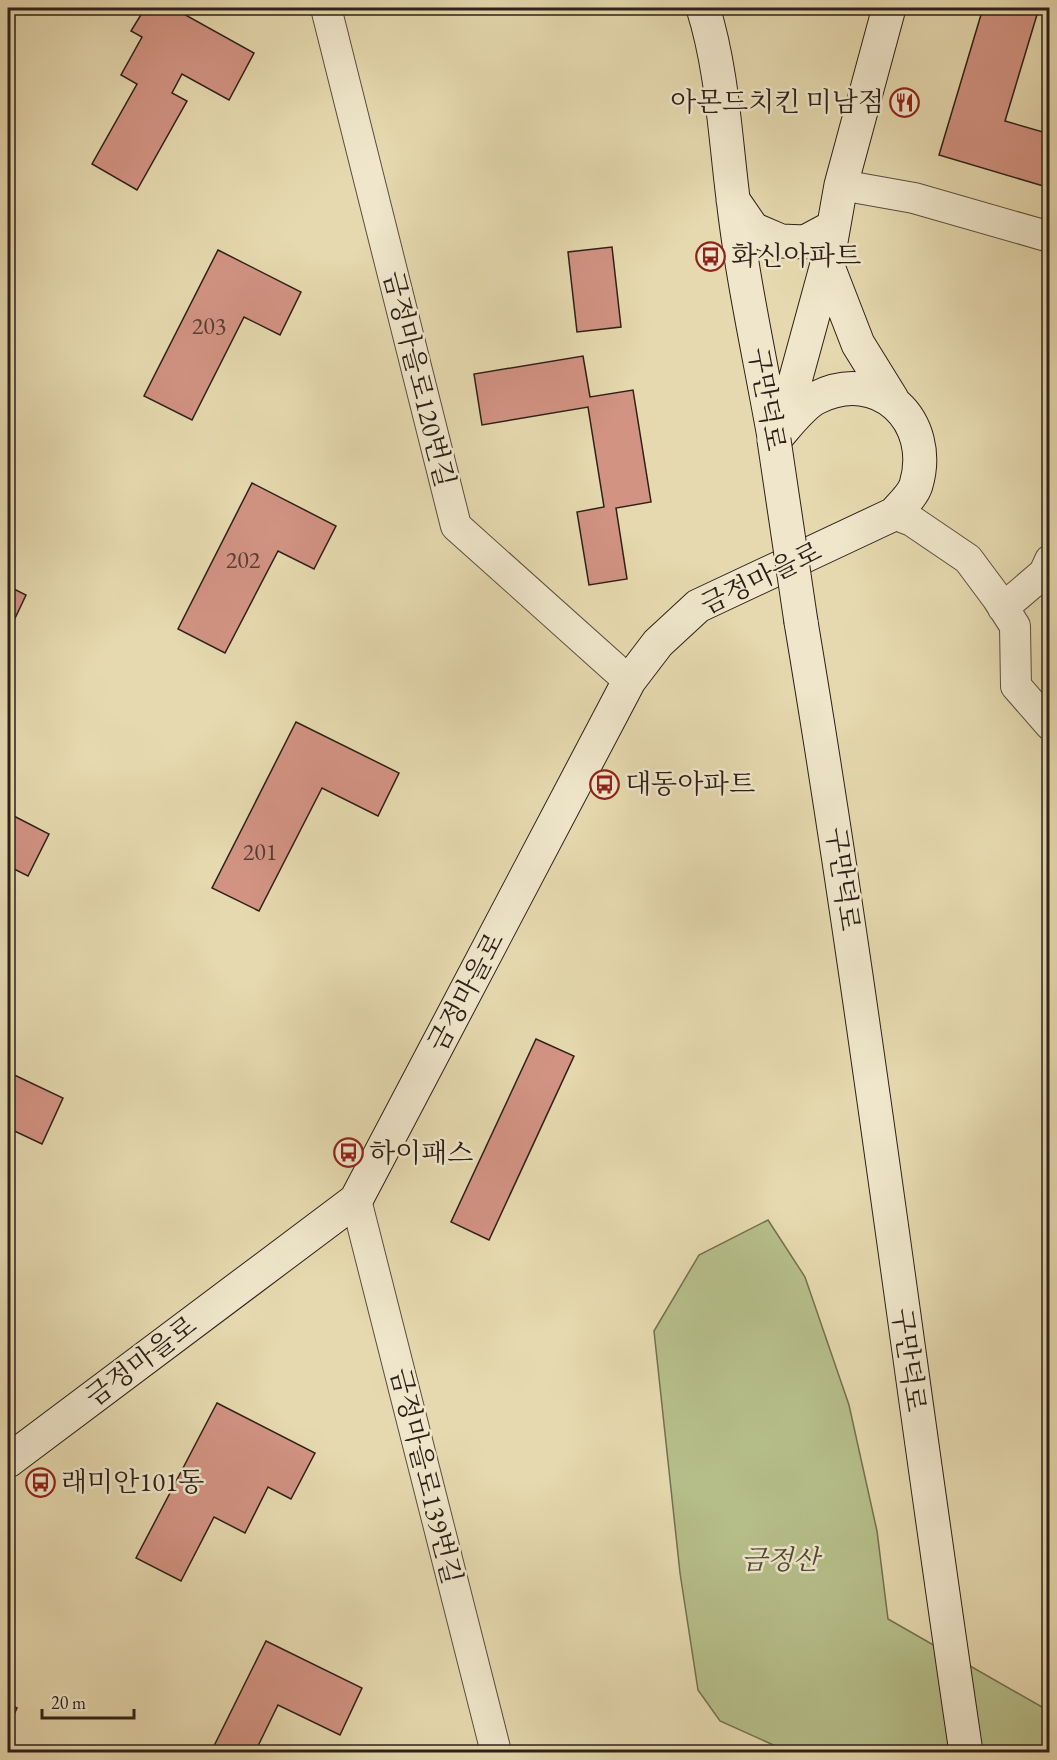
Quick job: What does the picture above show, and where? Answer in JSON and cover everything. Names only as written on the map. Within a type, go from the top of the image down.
[{"type":"main road","name":"구만덕로","points":[[703,8],[708,25],[726,132],[733,200],[841,859],[966,1752]]},
{"type":"main road","points":[[774,440],[795,381],[827,264],[841,185],[889,8]]},
{"type":"main road","points":[[733,200],[753,229],[781,240],[805,242],[833,227]]},
{"type":"main road","name":"금정마을로","points":[[8,1461],[356,1200],[629,681],[658,643],[698,606],[894,514],[916,488],[922,454],[912,422],[892,399],[858,344],[827,264]]},
{"type":"main road","points":[[774,440],[814,399],[836,390],[868,390],[892,399]]},
{"type":"street","name":"금정마을로120번길","points":[[326,8],[456,526],[629,681]]},
{"type":"street","points":[[841,185],[914,198],[1050,237]]},
{"type":"street","points":[[894,514],[912,521],[968,559],[1015,626],[1016,686],[1050,725]]},
{"type":"street","points":[[1003,608],[1044,573],[1050,560]]},
{"type":"street","name":"금정마을로139번길","points":[[356,1200],[496,1752]]},
{"type":"green space","name":"금정산","points":[[768,1220],[805,1277],[849,1405],[877,1531],[888,1619],[1049,1711],[1049,1752],[789,1752],[720,1721],[698,1690],[680,1573],[654,1331],[699,1255]]},
{"type":"building","points":[[145,8],[173,8],[254,53],[229,100],[182,74],[172,93],[187,101],[137,190],[92,164],[137,84],[121,75],[142,37],[131,31]]},
{"type":"building","points":[[983,8],[1039,8],[1005,121],[1050,134],[1050,188],[939,155]]},
{"type":"building","points":[[612,247],[621,327],[577,332],[568,252]]},
{"type":"building","points":[[218,250],[301,292],[280,335],[244,317],[192,420],[144,396]]},
{"type":"building","points":[[583,356],[590,397],[633,390],[651,502],[616,508],[627,579],[589,585],[577,512],[604,507],[588,407],[482,425],[474,374]]},
{"type":"building","points":[[252,483],[336,526],[314,569],[278,551],[225,653],[178,629]]},
{"type":"building","points":[[8,586],[26,595],[8,633]]},
{"type":"building","points":[[296,722],[399,773],[378,816],[322,788],[259,911],[212,888]]},
{"type":"building","points":[[8,813],[49,834],[28,876],[8,866]]},
{"type":"building","points":[[536,1039],[574,1056],[489,1240],[451,1222]]},
{"type":"building","points":[[8,1072],[63,1098],[42,1144],[8,1128]]},
{"type":"building","points":[[217,1403],[315,1453],[291,1499],[268,1487],[245,1533],[214,1517],[181,1581],[136,1558]]},
{"type":"building","points":[[266,1641],[362,1688],[340,1735],[278,1705],[255,1752],[211,1752]]},
{"type":"building","points":[[8,1704],[17,1708],[8,1728]]},
{"type":"place","name":"아몬드치킨 미남점","points":[[905,102]]},
{"type":"place","name":"화신아파트","points":[[710,256]]},
{"type":"place","name":"대동아파트","points":[[604,784]]},
{"type":"place","name":"하이패스","points":[[348,1153]]},
{"type":"place","name":"래미안101동","points":[[40,1482]]}]
